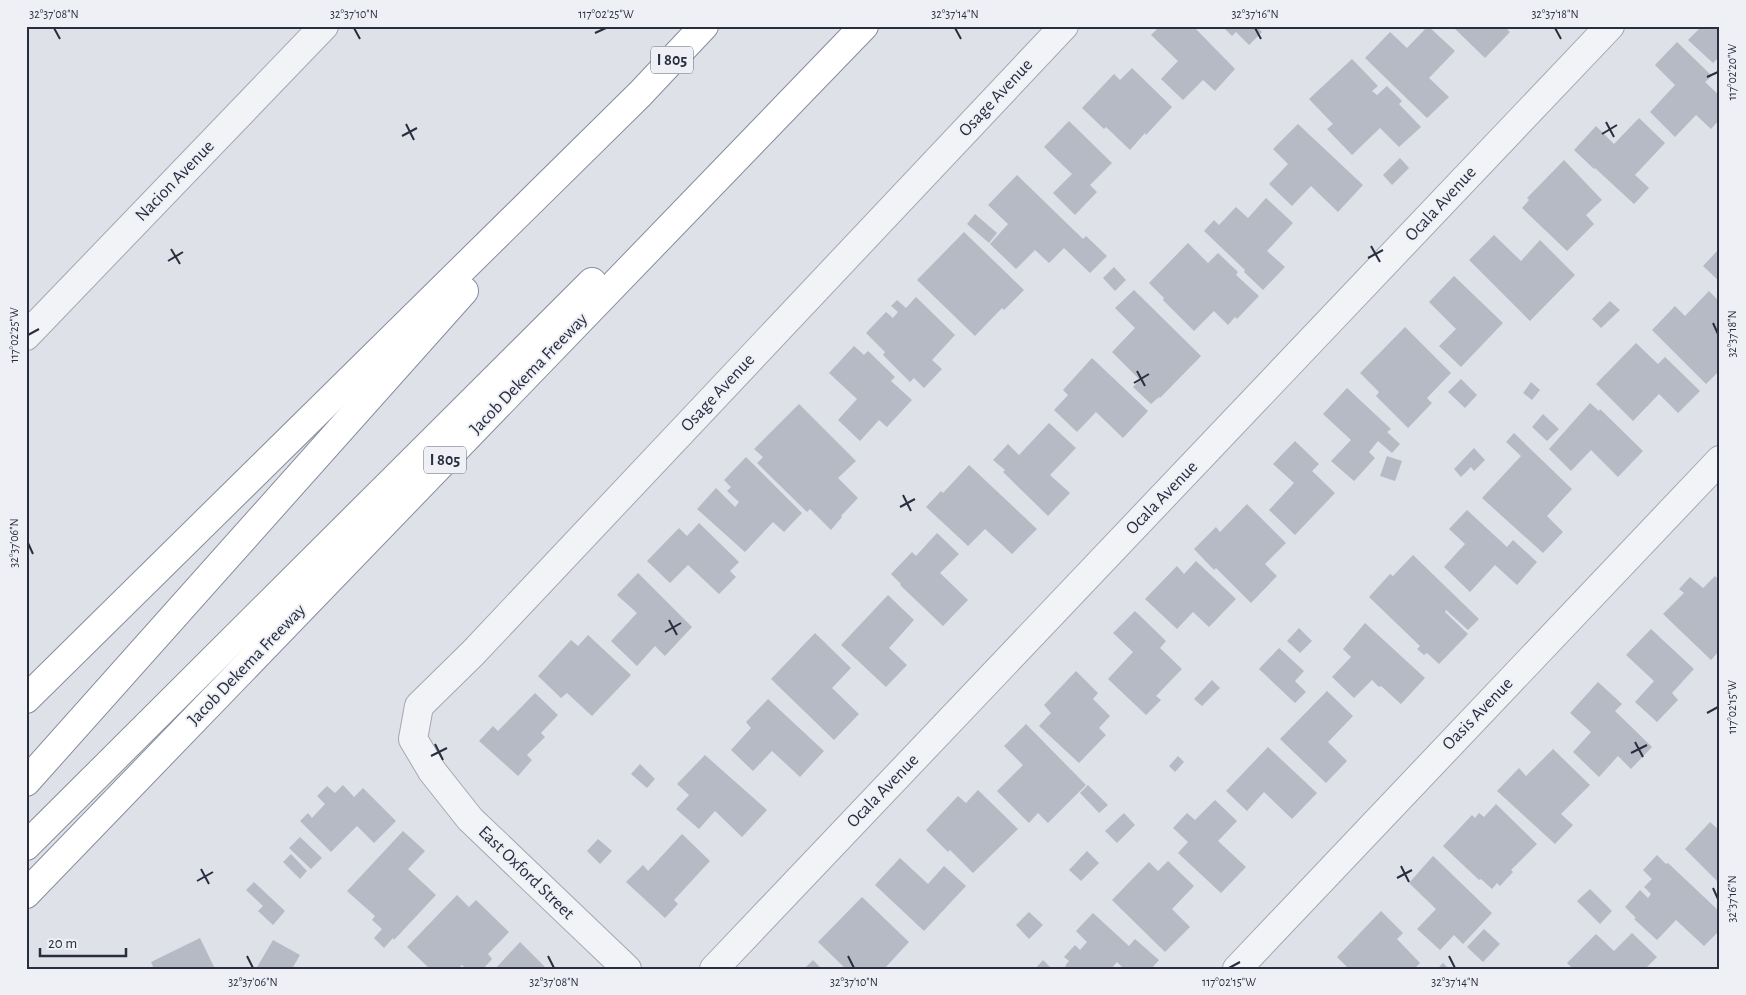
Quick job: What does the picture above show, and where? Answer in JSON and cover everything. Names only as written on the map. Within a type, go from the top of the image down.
[{"type":"highway","name":"I 805","points":[[26,699],[640,94],[704,26]]},
{"type":"highway","points":[[26,846],[848,26]]},
{"type":"highway","name":"Jacob Dekema Freeway","points":[[26,894],[864,26]]},
{"type":"highway","points":[[26,782],[640,94]]},
{"type":"street","name":"Nacion Avenue","points":[[26,336],[324,26]]},
{"type":"street","name":"Osage Avenue","points":[[432,771],[413,739],[419,706],[473,653],[1064,26]]},
{"type":"street","name":"Ocala Avenue","points":[[714,969],[1610,26]]},
{"type":"street","name":"Oasis Avenue","points":[[1237,969],[1720,460]]},
{"type":"street","name":"East Oxford Street","points":[[432,771],[470,819],[626,969]]},
{"type":"building","points":[[1160,26],[1193,26],[1235,69],[1215,91],[1203,80],[1183,100],[1161,79],[1178,61],[1151,35]]},
{"type":"building","points":[[1222,26],[1256,26],[1262,32],[1249,45],[1236,32],[1232,36]]},
{"type":"building","points":[[1428,26],[1455,51],[1429,78],[1449,97],[1427,118],[1365,58],[1390,32],[1407,48]]},
{"type":"building","points":[[1452,26],[1504,26],[1510,32],[1485,58]]},
{"type":"building","points":[[1702,26],[1720,26],[1720,56],[1713,63],[1688,40]]},
{"type":"building","points":[[1677,42],[1712,76],[1705,82],[1720,96],[1720,119],[1711,129],[1696,115],[1675,137],[1650,112],[1675,85],[1655,65]]},
{"type":"building","points":[[1352,59],[1378,86],[1372,91],[1377,95],[1387,86],[1402,101],[1399,104],[1421,127],[1399,147],[1380,128],[1352,155],[1327,129],[1333,124],[1309,99]]},
{"type":"building","points":[[1132,68],[1172,107],[1130,150],[1106,127],[1104,129],[1082,108],[1114,74],[1120,80]]},
{"type":"building","points":[[1639,118],[1665,143],[1635,175],[1649,188],[1634,204],[1574,150],[1596,126],[1614,144]]},
{"type":"building","points":[[1069,121],[1112,163],[1090,185],[1097,192],[1075,215],[1053,193],[1072,174],[1044,147]]},
{"type":"building","points":[[1298,124],[1363,185],[1338,212],[1311,186],[1292,206],[1269,184],[1288,164],[1273,149]]},
{"type":"building","points":[[1400,158],[1409,168],[1392,185],[1383,175]]},
{"type":"building","points":[[1564,160],[1602,200],[1586,215],[1594,224],[1567,251],[1522,208],[1529,200],[1527,198]]},
{"type":"building","points":[[1017,175],[1083,239],[1086,236],[1107,256],[1090,273],[1064,248],[1049,263],[1035,250],[1016,269],[990,244],[1008,224],[988,205]]},
{"type":"building","points":[[1266,198],[1293,223],[1267,251],[1285,267],[1263,290],[1204,231],[1214,220],[1219,225],[1236,207],[1248,218]]},
{"type":"building","points":[[975,214],[997,233],[989,243],[967,224]]},
{"type":"building","points":[[964,232],[1024,290],[1004,310],[1002,308],[975,336],[917,280]]},
{"type":"building","points":[[1494,235],[1521,261],[1540,240],[1575,275],[1530,321],[1469,260]]},
{"type":"building","points":[[1188,243],[1208,263],[1218,253],[1238,272],[1236,275],[1259,296],[1237,319],[1235,317],[1228,325],[1214,311],[1194,331],[1149,283]]},
{"type":"building","points":[[1720,248],[1720,282],[1703,266]]},
{"type":"building","points":[[1114,267],[1126,280],[1115,291],[1103,278]]},
{"type":"building","points":[[1454,276],[1503,323],[1461,367],[1439,346],[1456,329],[1429,302]]},
{"type":"building","points":[[1134,290],[1201,356],[1160,398],[1151,404],[1133,387],[1140,380],[1112,352],[1135,328],[1115,308]]},
{"type":"building","points":[[1709,291],[1720,302],[1720,370],[1706,384],[1652,330],[1675,306],[1685,316]]},
{"type":"building","points":[[916,297],[955,335],[932,360],[942,369],[924,388],[914,378],[910,382],[883,355],[885,352],[866,333],[886,312],[893,318],[898,312],[891,306],[897,300],[906,308]]},
{"type":"building","points":[[1610,301],[1620,310],[1601,328],[1592,319]]},
{"type":"building","points":[[1405,327],[1451,373],[1427,398],[1432,403],[1408,428],[1376,396],[1379,392],[1360,373]]},
{"type":"building","points":[[1636,343],[1658,364],[1665,357],[1700,391],[1678,413],[1659,394],[1633,421],[1596,384]]},
{"type":"building","points":[[854,346],[864,355],[868,351],[895,377],[891,381],[912,400],[887,427],[879,420],[860,441],[838,420],[857,399],[829,373]]},
{"type":"building","points":[[1092,358],[1148,411],[1123,438],[1096,412],[1077,432],[1054,410],[1068,395],[1063,390]]},
{"type":"building","points":[[1461,379],[1477,395],[1465,408],[1448,392]]},
{"type":"building","points":[[1531,382],[1540,390],[1532,400],[1523,393]]},
{"type":"building","points":[[1347,388],[1391,429],[1387,432],[1400,444],[1392,453],[1378,441],[1369,452],[1375,458],[1354,481],[1331,461],[1351,440],[1323,414]]},
{"type":"building","points":[[1590,403],[1599,411],[1600,409],[1643,451],[1618,477],[1591,450],[1571,471],[1549,449]]},
{"type":"building","points":[[799,404],[856,461],[838,478],[858,498],[831,530],[810,509],[807,512],[757,463],[763,457],[754,449]]},
{"type":"building","points":[[1543,414],[1559,429],[1547,441],[1532,427]]},
{"type":"building","points":[[1049,423],[1076,448],[1050,475],[1070,493],[1048,516],[1003,472],[1005,470],[993,460],[1008,444],[1019,455]]},
{"type":"building","points":[[1514,433],[1572,489],[1547,516],[1563,532],[1543,553],[1482,498],[1521,456],[1506,442]]},
{"type":"building","points":[[1295,441],[1319,464],[1312,471],[1335,493],[1295,535],[1269,510],[1294,483],[1273,464]]},
{"type":"building","points":[[1474,448],[1485,460],[1474,471],[1471,467],[1461,477],[1454,469]]},
{"type":"building","points":[[1387,456],[1402,461],[1395,481],[1380,476]]},
{"type":"building","points":[[746,457],[802,513],[784,532],[773,522],[745,552],[697,509],[716,488],[735,507],[739,502],[727,491],[731,487],[724,480]]},
{"type":"building","points":[[969,465],[1037,529],[1012,554],[985,529],[968,546],[926,507],[941,491],[943,493]]},
{"type":"building","points":[[1247,504],[1286,543],[1265,564],[1277,576],[1251,603],[1194,549],[1216,527],[1220,532]]},
{"type":"building","points":[[1467,510],[1507,547],[1513,540],[1537,562],[1517,585],[1495,565],[1470,592],[1444,567],[1465,544],[1449,529]]},
{"type":"building","points":[[699,523],[739,562],[730,571],[736,577],[719,594],[688,565],[670,583],[647,561],[679,528],[687,536]]},
{"type":"building","points":[[937,533],[959,554],[940,573],[968,600],[943,626],[891,574],[912,552],[916,556]]},
{"type":"building","points":[[1413,555],[1479,619],[1468,630],[1446,610],[1445,612],[1468,634],[1439,664],[1427,653],[1424,655],[1417,649],[1420,646],[1369,597],[1390,574],[1393,576]]},
{"type":"building","points":[[1196,561],[1236,599],[1209,627],[1193,612],[1177,629],[1145,599],[1177,566],[1184,574]]},
{"type":"building","points":[[638,573],[692,627],[665,656],[655,646],[637,666],[611,641],[637,613],[617,595]]},
{"type":"building","points":[[1715,576],[1720,581],[1720,650],[1711,660],[1663,614],[1684,593],[1679,589],[1690,577],[1703,588]]},
{"type":"building","points":[[888,595],[914,620],[889,648],[907,665],[886,687],[841,645]]},
{"type":"building","points":[[1135,611],[1166,641],[1160,648],[1182,669],[1156,696],[1161,700],[1146,715],[1108,679],[1133,652],[1113,633]]},
{"type":"building","points":[[1365,623],[1425,678],[1401,704],[1372,680],[1354,698],[1332,677],[1351,657],[1343,649]]},
{"type":"building","points":[[1299,628],[1312,641],[1300,653],[1287,641]]},
{"type":"building","points":[[1651,629],[1694,669],[1672,693],[1678,700],[1657,722],[1635,702],[1654,681],[1626,655]]},
{"type":"building","points":[[815,633],[851,668],[832,688],[859,714],[834,740],[771,679]]},
{"type":"building","points":[[588,635],[631,675],[592,716],[567,693],[561,698],[538,676],[571,640],[578,646]]},
{"type":"building","points":[[1279,648],[1304,671],[1295,681],[1306,692],[1295,703],[1259,669]]},
{"type":"building","points":[[1076,671],[1098,693],[1093,699],[1110,716],[1099,728],[1106,735],[1079,763],[1039,726],[1051,713],[1044,705]]},
{"type":"building","points":[[1212,680],[1220,688],[1202,706],[1194,699]]},
{"type":"building","points":[[1598,682],[1622,704],[1615,711],[1652,747],[1631,769],[1618,756],[1599,777],[1573,752],[1591,732],[1570,713]]},
{"type":"building","points":[[1327,691],[1353,716],[1328,742],[1347,761],[1326,783],[1280,739]]},
{"type":"building","points":[[535,693],[558,715],[541,733],[545,737],[527,755],[532,760],[518,776],[479,741],[493,726],[498,731]]},
{"type":"building","points":[[768,699],[824,751],[800,777],[772,751],[753,771],[731,750],[751,728],[746,722]]},
{"type":"building","points":[[1026,724],[1086,785],[1048,823],[1038,813],[1029,823],[997,791],[1023,765],[1004,746]]},
{"type":"building","points":[[1268,747],[1317,793],[1292,819],[1264,792],[1247,811],[1226,791]]},
{"type":"building","points":[[1553,749],[1590,785],[1561,814],[1573,825],[1555,844],[1497,791],[1519,768],[1526,776]]},
{"type":"building","points":[[705,755],[767,810],[742,837],[715,811],[699,829],[676,809],[689,795],[677,784]]},
{"type":"building","points":[[1178,756],[1184,762],[1175,772],[1169,766]]},
{"type":"building","points":[[640,764],[655,779],[647,788],[631,774]]},
{"type":"building","points":[[343,785],[354,797],[363,788],[396,821],[374,843],[357,826],[331,852],[300,821],[308,813],[312,818],[325,804],[317,796],[327,786],[335,793]]},
{"type":"building","points":[[1088,785],[1108,805],[1099,813],[1080,793]]},
{"type":"building","points":[[978,790],[1018,829],[973,873],[926,830],[958,796],[966,803]]},
{"type":"building","points":[[1215,800],[1237,821],[1218,841],[1246,867],[1221,893],[1178,853],[1188,842],[1173,828],[1187,813],[1195,820]]},
{"type":"building","points":[[1496,804],[1537,844],[1511,870],[1513,872],[1500,886],[1497,883],[1492,889],[1481,879],[1479,880],[1443,846],[1472,815],[1475,818],[1479,813],[1484,817]]},
{"type":"building","points":[[1124,813],[1135,825],[1117,843],[1105,831]]},
{"type":"building","points":[[1710,822],[1720,831],[1720,884],[1685,849]]},
{"type":"building","points":[[403,831],[425,851],[408,869],[436,895],[394,940],[393,938],[384,948],[374,938],[382,929],[372,920],[375,916],[347,891]]},
{"type":"building","points":[[682,834],[710,861],[674,900],[678,904],[665,918],[626,882],[643,865],[648,871]]},
{"type":"building","points":[[300,837],[322,858],[311,869],[289,848]]},
{"type":"building","points":[[598,839],[612,851],[600,864],[587,851]]},
{"type":"building","points":[[1087,851],[1099,863],[1081,881],[1069,870]]},
{"type":"building","points":[[291,854],[307,871],[300,879],[283,862]]},
{"type":"building","points":[[1657,855],[1720,912],[1720,930],[1704,946],[1676,920],[1657,940],[1634,919],[1636,918],[1625,907],[1640,890],[1648,898],[1651,894],[1644,887],[1652,879],[1643,870]]},
{"type":"building","points":[[1433,856],[1492,913],[1463,944],[1454,935],[1440,950],[1417,929],[1436,909],[1409,883]]},
{"type":"building","points":[[900,858],[928,884],[944,866],[966,886],[924,931],[875,885]]},
{"type":"building","points":[[1168,861],[1194,886],[1172,909],[1190,927],[1165,952],[1112,900],[1149,862],[1158,871]]},
{"type":"building","points":[[254,882],[285,911],[273,925],[258,911],[263,906],[246,890]]},
{"type":"building","points":[[1590,889],[1612,911],[1600,924],[1577,901]]},
{"type":"building","points":[[457,895],[469,907],[476,900],[509,932],[488,954],[492,959],[483,969],[466,969],[462,965],[458,969],[430,969],[407,947]]},
{"type":"building","points":[[862,897],[909,942],[884,969],[846,969],[818,942]]},
{"type":"building","points":[[1381,911],[1403,933],[1397,939],[1420,963],[1414,969],[1349,969],[1337,957]]},
{"type":"building","points":[[1029,912],[1043,925],[1029,939],[1016,925]]},
{"type":"building","points":[[1093,913],[1129,946],[1135,939],[1159,960],[1151,969],[1124,969],[1117,962],[1111,969],[1068,969],[1065,966],[1069,961],[1064,957],[1075,945],[1080,950],[1087,942],[1076,931]]},
{"type":"building","points":[[1484,929],[1500,944],[1483,962],[1467,947]]},
{"type":"building","points":[[1632,933],[1657,957],[1645,969],[1573,969],[1567,963],[1596,934],[1614,951]]},
{"type":"building","points":[[200,938],[215,969],[154,969],[151,962]]},
{"type":"building","points":[[273,940],[300,955],[292,969],[256,969]]},
{"type":"building","points":[[520,942],[546,968],[495,969]]},
{"type":"building","points":[[813,960],[822,969],[804,969]]},
{"type":"building","points":[[1043,960],[1052,969],[1035,969]]},
{"type":"building","points":[[1443,963],[1449,969],[1437,969]]}]
